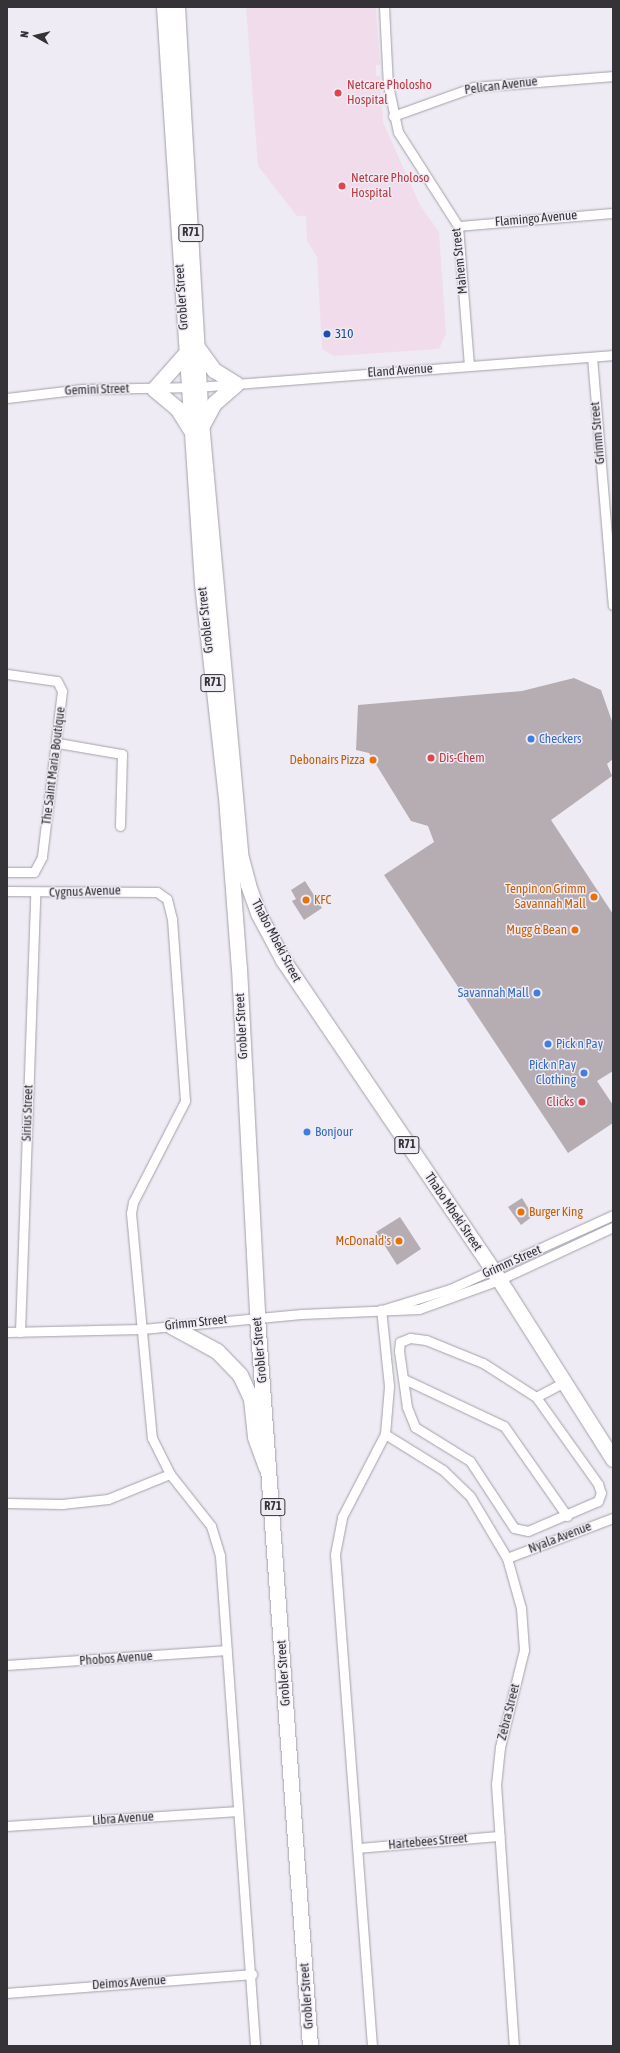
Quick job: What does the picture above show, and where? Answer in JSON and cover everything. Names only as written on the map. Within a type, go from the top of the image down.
[{"type":"main road","name":"Grobler Street","points":[[164,7],[191,350]]},
{"type":"main road","name":"Grobler Street","points":[[177,7],[202,584],[224,782],[239,968],[257,1317],[271,1477],[310,2046]]},
{"type":"main road","points":[[191,350],[214,370],[236,384],[214,403],[196,429],[177,408],[154,389],[191,350]]},
{"type":"main road","name":"Grobler Street","points":[[196,429],[241,858]]},
{"type":"main road","points":[[224,782],[231,794],[241,858],[239,968]]},
{"type":"main road","name":"Thabo Mbeki Street","points":[[241,858],[258,913],[283,960],[496,1275],[562,1382],[613,1459]]},
{"type":"main road","points":[[171,1326],[216,1351],[240,1376],[251,1399],[260,1453],[271,1477]]},
{"type":"street","name":"Mahem Street","points":[[384,7],[393,116],[405,144],[458,226],[469,366]]},
{"type":"street","name":"Pelican Avenue","points":[[393,116],[474,87],[613,76]]},
{"type":"street","name":"Flamingo Avenue","points":[[458,226],[613,213]]},
{"type":"street","name":"Eland Avenue","points":[[193,387],[613,355]]},
{"type":"street","name":"Grimm Street","points":[[592,357],[609,526],[613,605]]},
{"type":"street","name":"Gemini Street","points":[[7,398],[82,389],[154,389],[193,387]]},
{"type":"street","name":"The Saint Maria Boutique","points":[[7,674],[50,680],[60,686],[58,743],[41,862],[34,872],[7,872]]},
{"type":"street","points":[[58,743],[122,754],[124,764],[120,826]]},
{"type":"street","name":"Cygnus Avenue","points":[[7,891],[35,894],[130,890],[162,893],[172,919],[186,1092],[182,1112],[132,1206],[142,1329]]},
{"type":"street","name":"Sirius Street","points":[[20,1332],[35,894]]},
{"type":"street","name":"Grimm Street","points":[[496,1275],[613,1215]]},
{"type":"street","name":"Grimm Street","points":[[7,1332],[142,1329],[257,1317],[383,1309],[496,1275],[613,1227]]},
{"type":"street","points":[[372,2046],[335,1541],[342,1518],[385,1434],[389,1386],[383,1309]]},
{"type":"street","points":[[142,1329],[152,1438],[170,1474],[214,1534],[220,1556],[238,1811],[252,1974],[255,2046]]},
{"type":"street","points":[[420,1338],[483,1363],[536,1397],[570,1440],[601,1493],[594,1504],[525,1532],[514,1528],[470,1462],[415,1427],[407,1407],[400,1342],[420,1338]]},
{"type":"street","points":[[404,1378],[504,1426],[567,1516]]},
{"type":"street","points":[[536,1397],[562,1382]]},
{"type":"street","name":"Zebra Street","points":[[385,1434],[458,1482],[480,1511],[506,1558],[524,1636],[498,1765],[498,1836],[514,2046]]},
{"type":"street","points":[[7,1503],[62,1504],[102,1500],[144,1486],[170,1474]]},
{"type":"street","name":"Nyala Avenue","points":[[506,1558],[613,1518]]},
{"type":"street","name":"Phobos Avenue","points":[[7,1665],[226,1650]]},
{"type":"street","name":"Libra Avenue","points":[[7,1826],[238,1811]]},
{"type":"street","name":"Hartebees Street","points":[[358,1848],[498,1836]]},
{"type":"street","name":"Deimos Avenue","points":[[7,1993],[252,1974]]},
{"type":"shaded area","name":"Netcare Pholoso Hospital","points":[[246,7],[376,7],[380,65],[376,65],[376,76],[380,76],[383,122],[420,205],[439,232],[446,334],[439,349],[334,356],[322,349],[317,257],[307,241],[306,216],[297,216],[258,166]]},
{"type":"building","name":"Savannah Mall","points":[[574,678],[601,690],[613,724],[613,759],[607,764],[612,776],[551,820],[613,914],[613,1071],[597,1081],[613,1105],[613,1123],[568,1153],[384,875],[434,842],[428,826],[411,821],[369,753],[356,750],[358,705],[522,691]]},
{"type":"building","name":"KFC","points":[[305,881],[322,908],[304,920],[292,901],[296,899],[291,890]]},
{"type":"building","name":"Burger King","points":[[522,1198],[533,1216],[521,1225],[508,1207]]},
{"type":"building","name":"McDonald's","points":[[400,1217],[421,1249],[397,1265],[376,1232]]},
{"type":"place","name":"Netcare Pholosho Hospital","points":[[338,93]]},
{"type":"place","name":"Netcare Pholoso Hospital","points":[[342,186]]},
{"type":"place","name":"310","points":[[327,334]]},
{"type":"place","name":"Checkers","points":[[531,739]]},
{"type":"place","name":"Dis-Chem","points":[[431,758]]},
{"type":"place","name":"Debonairs Pizza","points":[[373,760]]},
{"type":"place","name":"Tenpin on Grimm Savannah Mall","points":[[594,897]]},
{"type":"place","name":"KFC","points":[[306,900]]},
{"type":"place","name":"Mugg & Bean","points":[[575,930]]},
{"type":"place","name":"Savannah Mall","points":[[537,993]]},
{"type":"place","name":"Pick n Pay","points":[[548,1044]]},
{"type":"place","name":"Pick n Pay Clothing","points":[[584,1073]]},
{"type":"place","name":"Clicks","points":[[582,1102]]},
{"type":"place","name":"Bonjour","points":[[307,1132]]},
{"type":"place","name":"Burger King","points":[[521,1212]]},
{"type":"place","name":"McDonald's","points":[[399,1241]]}]
